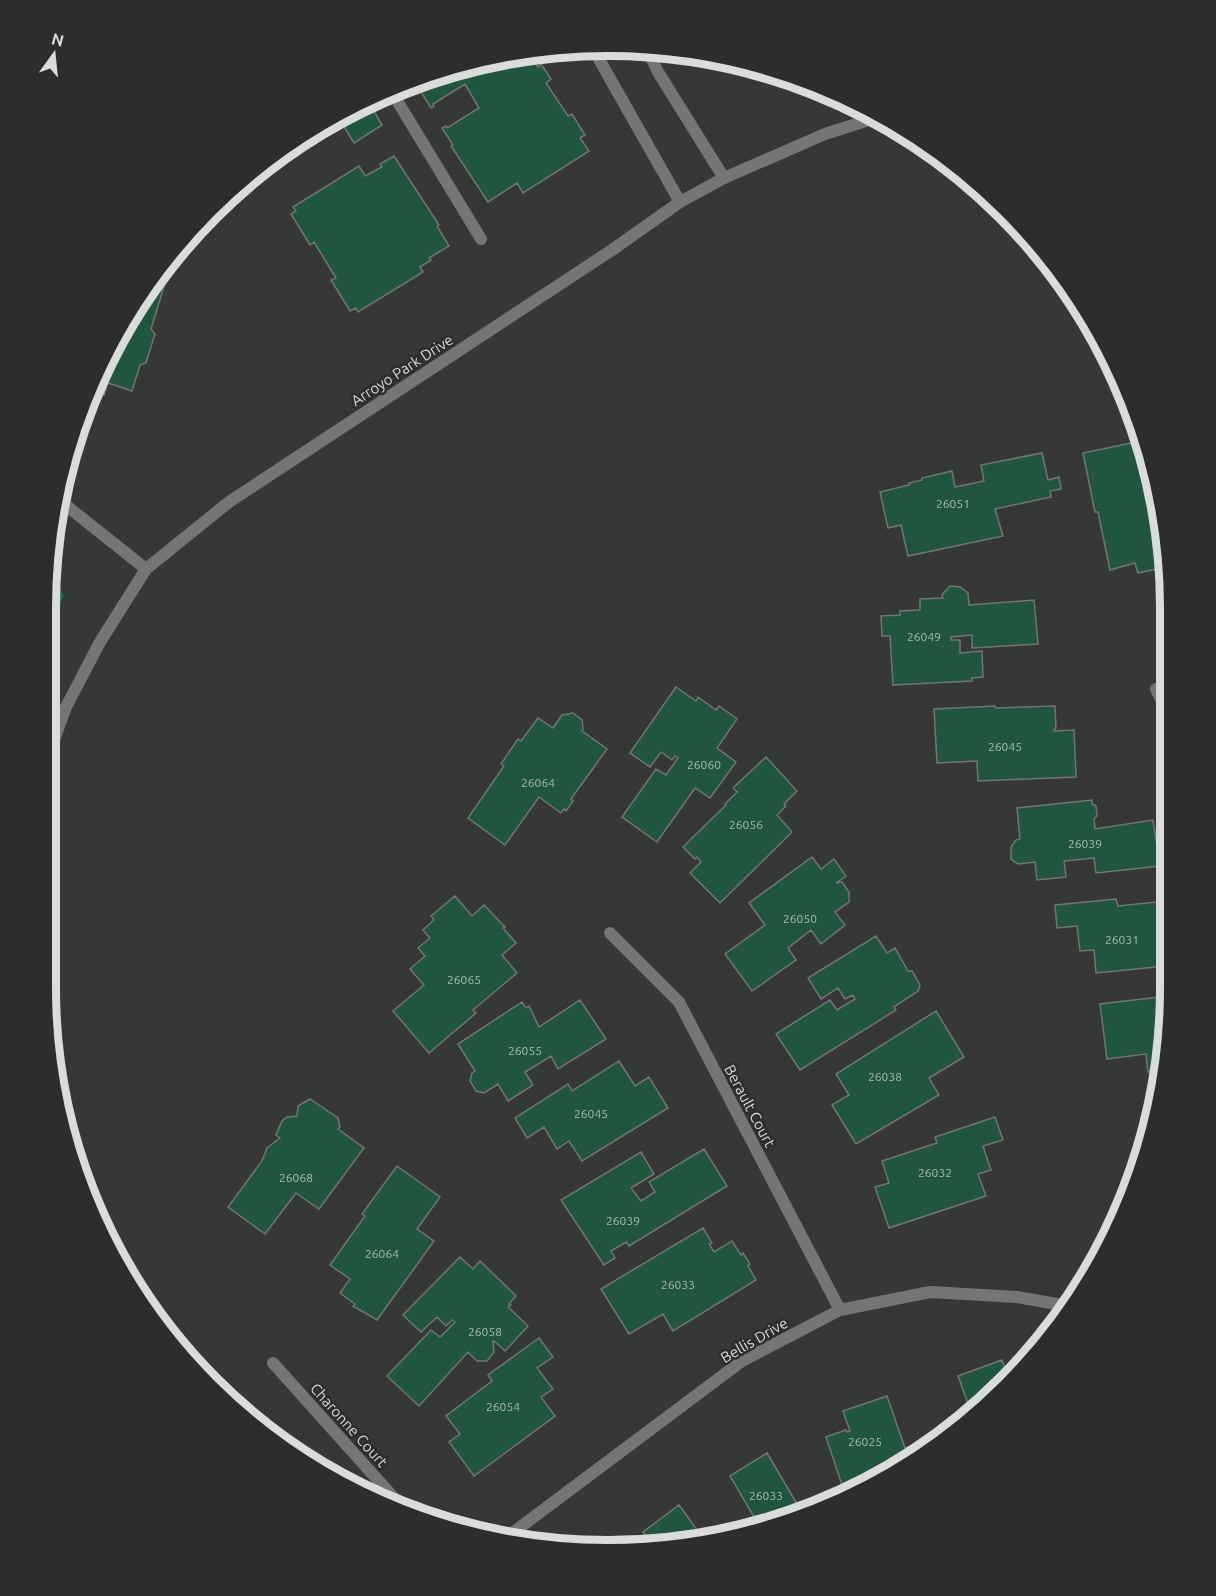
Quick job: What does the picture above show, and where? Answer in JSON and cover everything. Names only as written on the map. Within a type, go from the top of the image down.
[{"type":"street","points":[[598,56],[681,202]]},
{"type":"street","points":[[651,58],[724,178]]},
{"type":"street","points":[[396,99],[481,239]]},
{"type":"street","name":"Arroyo Park Drive","points":[[56,734],[66,707],[100,642],[146,568],[229,502],[612,250],[681,202],[724,178],[825,134],[867,120]]},
{"type":"street","points":[[65,505],[146,568]]},
{"type":"street","points":[[1156,689],[1160,697]]},
{"type":"street","name":"Berault Court","points":[[610,933],[679,1002],[840,1310]]},
{"type":"street","name":"Bellis Drive","points":[[513,1532],[742,1361],[840,1310],[930,1292],[1017,1297],[1060,1305]]},
{"type":"street","name":"Charonne Court","points":[[273,1363],[392,1496]]},
{"type":"green space","points":[[57,585],[64,595],[56,614]]},
{"type":"building","points":[[541,60],[535,63],[538,67],[541,64],[551,79],[546,83],[568,116],[572,114],[585,135],[580,138],[589,151],[523,193],[517,183],[488,202],[451,146],[453,145],[442,128],[446,126],[447,128],[479,108],[465,84],[433,104],[431,108],[419,89],[465,74]]},
{"type":"building","points":[[372,108],[382,125],[354,143],[342,124]]},
{"type":"building","points":[[394,156],[439,225],[437,226],[449,246],[429,258],[431,260],[420,267],[423,272],[358,312],[356,308],[350,311],[331,280],[336,278],[314,242],[310,245],[291,214],[296,211],[293,207],[359,166],[365,176],[382,167],[380,164]]},
{"type":"building","points":[[166,280],[151,329],[155,334],[146,363],[140,365],[132,391],[108,383],[104,395],[99,394],[112,364],[149,301]]},
{"type":"building","points":[[1135,442],[1150,500],[1159,569],[1138,573],[1135,563],[1110,570],[1083,453]]},
{"type":"building","points":[[1042,453],[1048,480],[1059,477],[1061,489],[1050,491],[1051,497],[995,509],[1003,536],[908,556],[901,525],[888,528],[880,492],[952,471],[955,487],[984,481],[981,465]]},
{"type":"building","points":[[950,586],[960,587],[968,593],[969,605],[1034,600],[1038,644],[972,648],[972,635],[951,637],[951,640],[960,640],[960,653],[982,651],[983,677],[972,678],[972,681],[893,685],[890,636],[882,636],[881,616],[900,615],[900,611],[920,610],[920,599],[943,598],[942,595]]},
{"type":"building","points":[[676,687],[696,701],[698,697],[716,710],[719,706],[737,719],[717,748],[736,762],[710,798],[695,788],[657,842],[622,817],[656,769],[666,775],[678,758],[675,756],[672,760],[661,752],[650,767],[630,753]]},
{"type":"building","points":[[995,706],[995,708],[1055,706],[1056,728],[1054,731],[1074,730],[1076,777],[978,781],[977,761],[937,763],[934,709]]},
{"type":"building","points":[[573,713],[582,720],[582,731],[607,749],[571,799],[573,801],[566,811],[564,809],[561,813],[539,797],[505,845],[468,818],[504,766],[501,764],[518,739],[521,741],[538,718],[553,728],[562,715]]},
{"type":"building","points":[[766,757],[797,791],[777,815],[792,832],[720,903],[690,873],[701,862],[683,847],[726,805],[737,792],[733,788]]},
{"type":"building","points":[[1092,800],[1092,804],[1096,806],[1095,829],[1153,820],[1160,866],[1096,873],[1094,858],[1064,861],[1066,877],[1037,880],[1035,862],[1018,864],[1011,859],[1011,847],[1016,840],[1020,839],[1017,808]]},
{"type":"building","points":[[812,857],[821,869],[834,859],[846,876],[836,883],[842,882],[849,892],[849,902],[835,912],[845,925],[821,944],[811,930],[788,948],[796,960],[752,991],[725,954],[765,925],[749,903]]},
{"type":"building","points":[[455,896],[472,916],[484,905],[505,927],[503,928],[516,943],[502,955],[517,973],[473,1010],[476,1013],[429,1053],[393,1011],[424,985],[410,969],[425,956],[418,948],[430,938],[423,930],[434,920],[431,916]]},
{"type":"building","points":[[1116,899],[1118,906],[1160,902],[1160,967],[1096,973],[1094,950],[1080,951],[1077,926],[1057,928],[1055,905]]},
{"type":"building","points":[[876,936],[887,953],[895,948],[908,971],[912,971],[920,985],[918,991],[894,1007],[896,1010],[800,1070],[776,1034],[830,1000],[837,1010],[855,999],[853,995],[845,999],[838,988],[821,999],[808,978]]},
{"type":"building","points":[[1159,997],[1154,1071],[1148,1072],[1146,1054],[1107,1059],[1100,1004]]},
{"type":"building","points":[[580,1000],[606,1039],[558,1069],[551,1056],[525,1072],[533,1085],[508,1101],[498,1084],[484,1093],[476,1091],[470,1081],[475,1071],[458,1044],[522,1002],[526,1008],[529,1006],[539,1027]]},
{"type":"building","points":[[936,1011],[964,1057],[929,1078],[939,1095],[856,1144],[832,1105],[849,1095],[836,1074]]},
{"type":"building","points":[[619,1061],[635,1086],[649,1077],[668,1108],[582,1161],[569,1141],[557,1149],[544,1127],[527,1138],[515,1118],[568,1084],[572,1091]]},
{"type":"building","points":[[310,1099],[338,1118],[340,1127],[338,1129],[364,1148],[319,1209],[296,1193],[265,1234],[228,1207],[262,1161],[267,1148],[280,1138],[276,1135],[282,1121],[287,1117],[297,1116],[298,1106]]},
{"type":"building","points":[[995,1117],[1003,1140],[983,1146],[991,1170],[978,1174],[986,1196],[889,1228],[875,1187],[889,1183],[882,1161],[937,1143],[935,1137]]},
{"type":"building","points":[[704,1149],[727,1186],[629,1246],[626,1242],[611,1251],[615,1258],[604,1265],[561,1200],[641,1152],[654,1174],[631,1188],[641,1201],[655,1192],[649,1182]]},
{"type":"building","points":[[397,1166],[440,1197],[417,1229],[434,1241],[377,1320],[353,1306],[355,1304],[340,1293],[350,1279],[330,1265],[365,1216],[362,1214]]},
{"type":"building","points":[[703,1228],[712,1243],[709,1244],[714,1252],[732,1241],[750,1264],[748,1266],[756,1280],[673,1331],[663,1314],[629,1334],[601,1289]]},
{"type":"building","points":[[460,1257],[473,1269],[480,1261],[516,1296],[508,1307],[528,1326],[505,1351],[493,1341],[494,1352],[487,1361],[477,1361],[468,1352],[419,1406],[387,1376],[431,1330],[440,1337],[455,1322],[452,1320],[446,1326],[437,1317],[421,1332],[403,1315]]},
{"type":"building","points":[[539,1338],[553,1357],[537,1368],[553,1389],[541,1397],[555,1416],[474,1476],[449,1442],[460,1434],[446,1416],[492,1381],[488,1375]]},
{"type":"building","points":[[1002,1360],[1006,1371],[969,1406],[958,1376]]},
{"type":"building","points":[[887,1396],[905,1448],[912,1445],[913,1448],[843,1488],[826,1437],[846,1430],[850,1431],[843,1411]]},
{"type":"building","points":[[767,1453],[798,1506],[756,1520],[730,1476]]},
{"type":"building","points":[[679,1505],[699,1533],[648,1539],[643,1532]]}]
